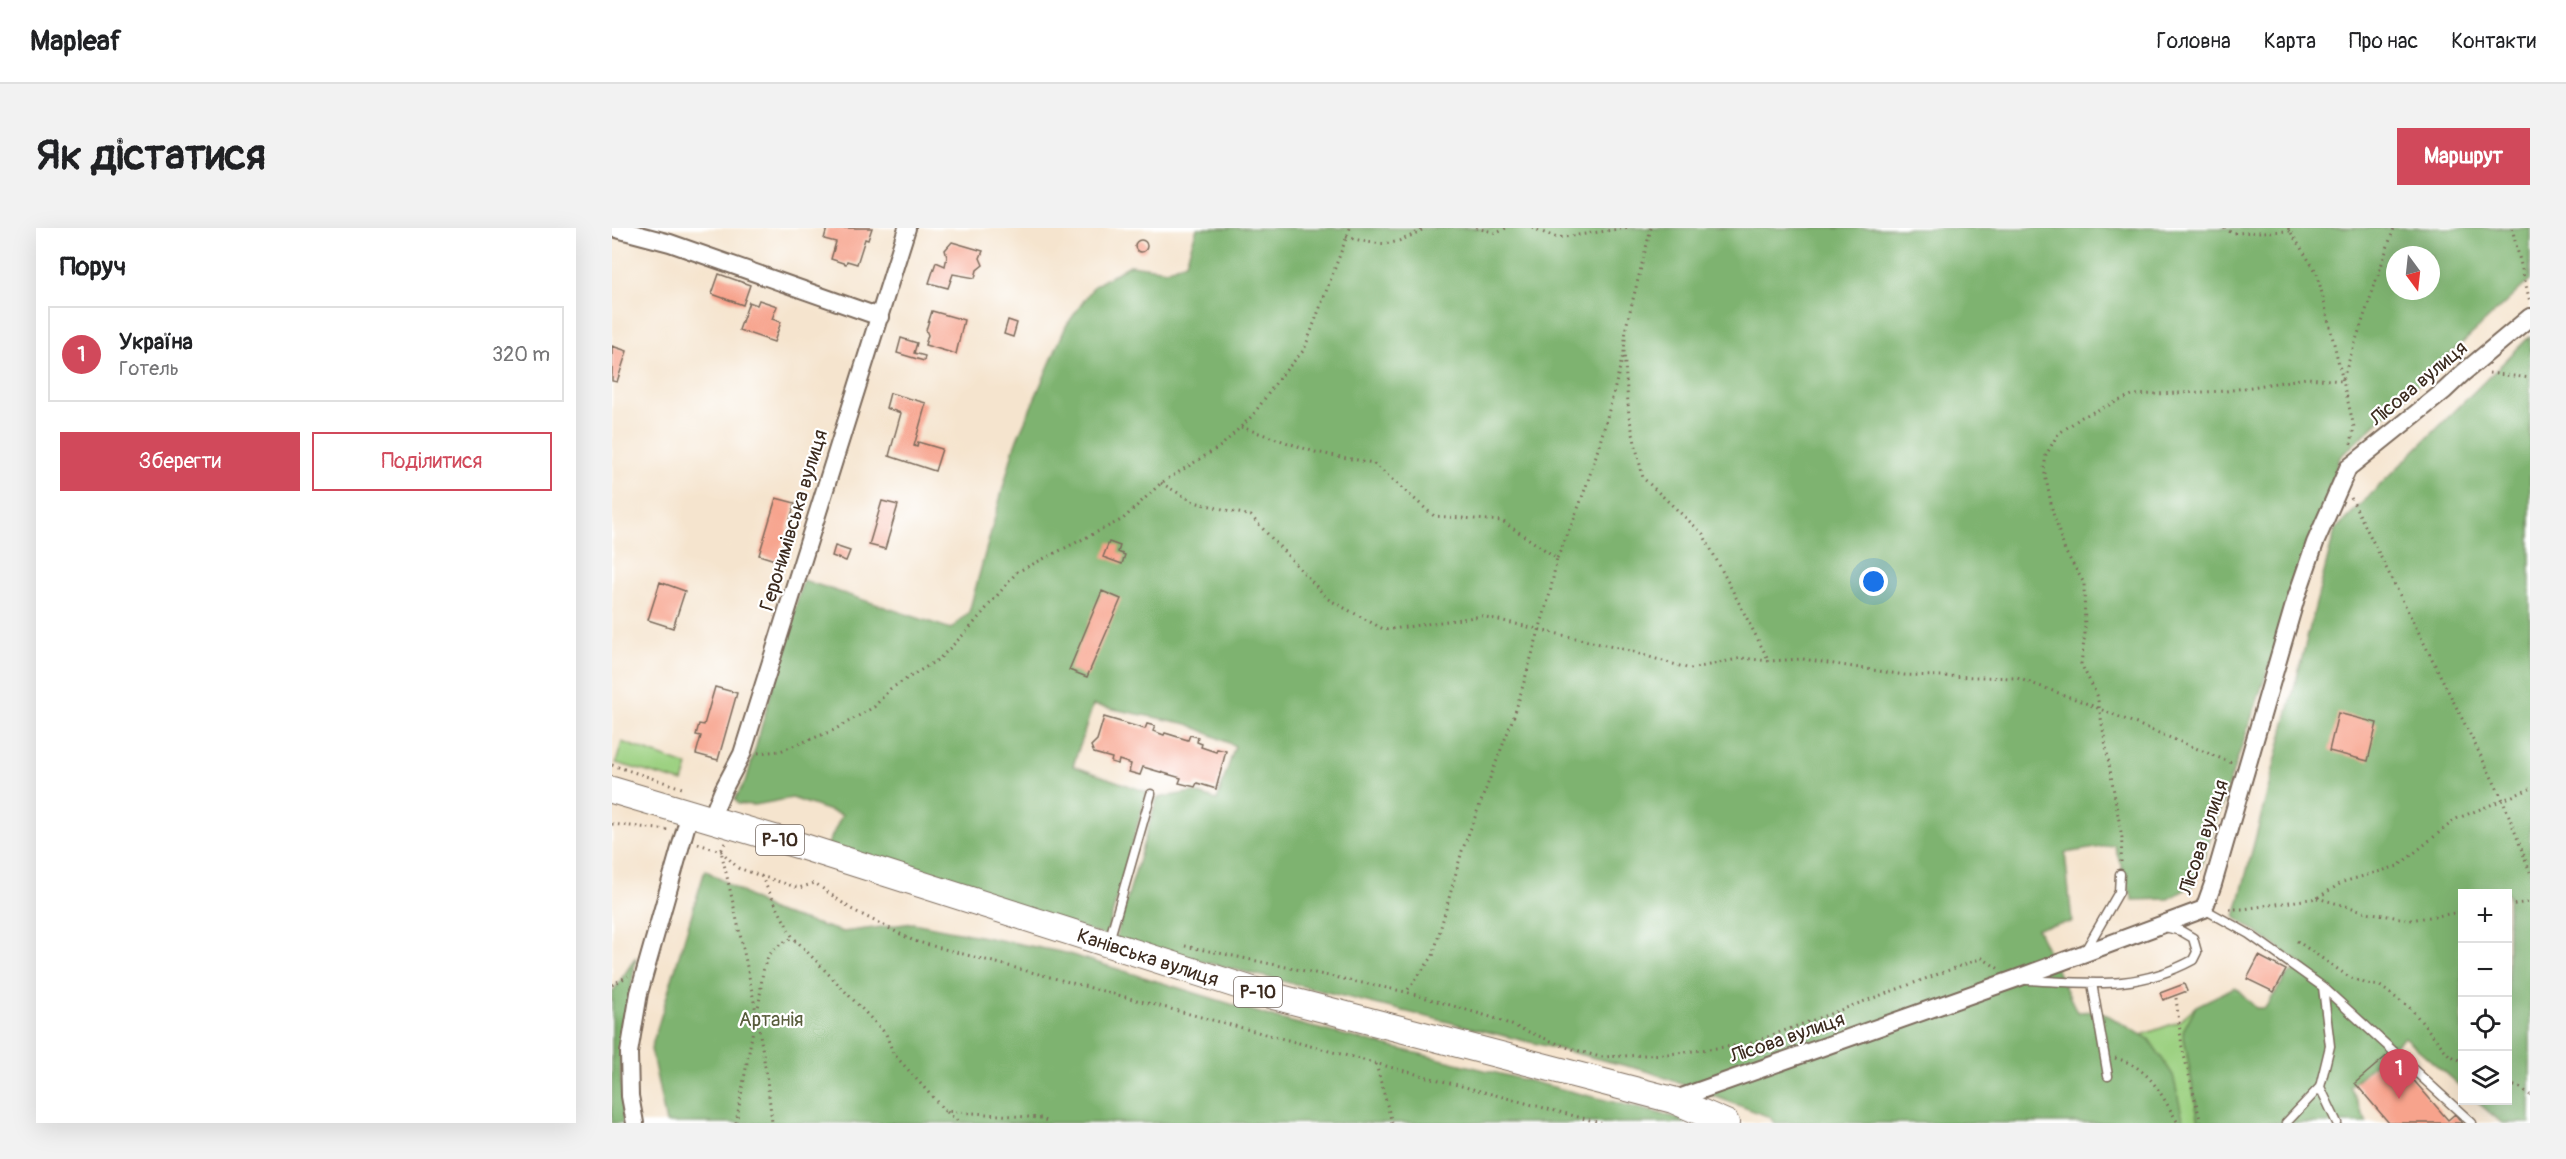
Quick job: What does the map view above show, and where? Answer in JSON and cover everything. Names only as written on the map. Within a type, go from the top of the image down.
[{"type":"main road","name":"Р-10","points":[[612,790],[693,815]]},
{"type":"main road","name":"Канівська вулиця","points":[[693,815],[811,849],[1262,993],[1672,1100],[1726,1123]]},
{"type":"street","points":[[613,228],[670,243],[880,317]]},
{"type":"street","name":"Геронимівська вулиця","points":[[635,1123],[630,1096],[629,1053],[645,966],[693,815],[723,790],[742,754],[907,228]]},
{"type":"street","name":"Лісова вулиця","points":[[1672,1100],[2015,979],[2204,909],[2296,598],[2315,543],[2348,468],[2444,391],[2463,372],[2530,317]]},
{"type":"lane","points":[[1108,944],[1151,794]]},
{"type":"lane","points":[[2085,952],[2119,891],[2120,874]]},
{"type":"lane","points":[[2204,909],[2249,934],[2323,987],[2472,1123]]},
{"type":"lane","points":[[2015,979],[2113,984],[2133,982],[2193,960],[2197,952],[2193,938],[2169,927],[2156,927]]},
{"type":"lane","points":[[2092,983],[2108,1076]]},
{"type":"lane","points":[[2286,1123],[2320,1087],[2330,1046],[2323,987]]},
{"type":"lane","points":[[2320,1087],[2337,1123]]},
{"type":"path","points":[[742,754],[780,751],[832,731],[874,708],[890,689],[939,659],[968,630],[1017,572],[1123,519],[1161,483],[1221,446],[1240,427],[1304,350],[1350,228]]},
{"type":"path","points":[[1346,237],[1381,245],[1408,238],[1425,228]]},
{"type":"path","points":[[1476,228],[1497,233],[1506,228]]},
{"type":"path","points":[[1532,228],[1557,238],[1627,228]]},
{"type":"path","points":[[1651,228],[1626,327],[1624,352],[1629,416],[1643,478],[1703,534],[1769,661]]},
{"type":"path","points":[[2224,228],[2232,233],[2289,230],[2317,273],[2354,427],[2348,468],[2352,501],[2503,800],[2530,872]]},
{"type":"path","points":[[2342,381],[2394,228]]},
{"type":"path","points":[[2512,228],[2530,302]]},
{"type":"path","points":[[1406,992],[1433,956],[1462,850],[1515,713],[1550,593],[1557,558],[1575,520],[1607,420],[1624,352]]},
{"type":"path","points":[[2463,372],[2530,378]]},
{"type":"path","points":[[2120,874],[2122,838],[2100,709],[2097,695],[2081,664],[2085,633],[2084,583],[2065,551],[2053,513],[2044,469],[2046,455],[2058,434],[2082,417],[2132,395],[2226,391],[2307,378],[2342,381]]},
{"type":"path","points":[[1240,427],[1315,452],[1373,463],[1434,516],[1502,521],[1557,558]]},
{"type":"path","points":[[1161,483],[1194,502],[1251,516],[1328,599],[1386,630],[1482,616],[1626,650],[1690,669],[1742,658],[1769,661],[1803,659],[1904,675],[2017,678],[2247,769]]},
{"type":"path","points":[[612,765],[693,815]]},
{"type":"path","points":[[2204,909],[2243,909],[2317,898],[2343,882],[2398,866],[2456,819],[2530,789]]},
{"type":"path","points":[[612,824],[672,831],[693,815]]},
{"type":"path","points":[[693,815],[697,844],[721,851],[738,868],[799,888],[815,883],[851,909],[914,941],[1601,1123]]},
{"type":"path","points":[[725,843],[721,851],[768,1078],[772,1123]]},
{"type":"path","points":[[761,876],[797,941],[886,1034],[893,1053],[945,1111],[960,1123]]},
{"type":"path","points":[[2317,898],[2367,912],[2410,920],[2458,913]]},
{"type":"path","points":[[2512,904],[2530,902]]},
{"type":"path","points":[[736,1123],[766,959],[782,942],[791,939],[797,941]]},
{"type":"path","points":[[2296,941],[2349,977],[2380,986],[2411,1009],[2449,1055],[2458,1059]]},
{"type":"path","points":[[1181,945],[1406,992],[1494,1018],[1566,1047],[1600,1057],[1669,1054],[1748,1044],[1982,958],[2015,979]]},
{"type":"path","points":[[2176,998],[2182,1047],[2201,1123]]},
{"type":"path","points":[[2105,1055],[2123,1060],[2147,1073],[2178,1123]]},
{"type":"path","points":[[1376,1064],[1392,1123]]},
{"type":"path","points":[[2512,1085],[2530,1095]]},
{"type":"path","points":[[945,1111],[1041,1118],[1050,1123]]},
{"type":"green space","points":[[1197,228],[2530,228],[2530,280],[2340,457],[2195,884],[2169,899],[2133,900],[2114,845],[2065,853],[2072,922],[2037,928],[2077,1012],[2100,1011],[2149,1039],[2173,1075],[2184,1123],[1774,1123],[1770,1117],[1647,1071],[1115,940],[1157,798],[1193,792],[1217,800],[1235,746],[1188,724],[1093,705],[1073,766],[1147,792],[1106,936],[827,846],[842,815],[792,798],[755,805],[738,804],[735,799],[747,778],[803,580],[951,629],[969,612],[1015,444],[1066,326],[1094,286],[1130,265],[1167,270],[1186,262]]},
{"type":"green space","points":[[2530,336],[2530,1123],[2502,1123],[2481,1105],[2512,1105],[2512,889],[2458,889],[2458,1084],[2404,1037],[2350,1086],[2367,1123],[2199,1123],[2183,1031],[2196,1006],[2235,987],[2256,1008],[2265,1008],[2288,974],[2307,968],[2235,917],[2335,530]]},
{"type":"green space","points":[[622,742],[688,766],[683,782],[616,763]]},
{"type":"green space","name":"Артанія","points":[[705,870],[773,911],[843,932],[913,923],[1066,953],[1279,1019],[1674,1117],[1687,1123],[666,1123],[651,1049]]},
{"type":"green space","points":[[636,957],[620,1058],[623,1123],[612,1123],[612,993]]},
{"type":"green space","points":[[2196,1006],[2183,1031],[2199,1123],[2129,1123],[2113,1045],[2178,1022]]},
{"type":"building","points":[[827,228],[872,228],[868,240],[865,239],[857,264],[847,261],[846,264],[831,259],[836,242],[824,239]]},
{"type":"building","points":[[1143,240],[1147,246],[1143,252],[1139,252],[1135,244]]},
{"type":"building","points":[[952,242],[983,251],[980,258],[983,265],[977,270],[975,278],[953,274],[948,288],[929,283],[936,262],[945,266],[947,257],[945,250]]},
{"type":"building","points":[[719,274],[750,285],[743,305],[712,294]]},
{"type":"building","points":[[759,300],[777,306],[772,319],[781,322],[774,342],[739,330],[749,302],[757,305]]},
{"type":"building","points":[[932,311],[964,320],[956,354],[925,345],[928,335],[926,330]]},
{"type":"building","points":[[1008,320],[1017,323],[1013,337],[1004,334]]},
{"type":"building","points":[[901,338],[917,343],[914,353],[925,356],[924,361],[897,353]]},
{"type":"building","points":[[612,346],[627,351],[617,382],[612,381]]},
{"type":"building","points":[[890,393],[926,403],[914,446],[917,447],[918,442],[942,449],[935,471],[889,456],[901,413],[886,408]]},
{"type":"building","points":[[776,498],[795,503],[778,561],[759,555]]},
{"type":"building","points":[[882,501],[898,505],[885,549],[869,545]]},
{"type":"building","points":[[1109,542],[1120,546],[1118,552],[1125,555],[1122,564],[1103,557]]},
{"type":"building","points":[[835,546],[850,551],[846,561],[832,556]]},
{"type":"building","points":[[660,582],[685,591],[673,628],[648,620]]},
{"type":"building","points":[[1102,591],[1121,599],[1087,677],[1069,670]]},
{"type":"building","points":[[715,687],[737,693],[718,760],[696,754],[701,736],[696,735],[699,724],[704,725]]},
{"type":"building","points":[[2338,713],[2377,723],[2368,761],[2329,751]]},
{"type":"building","points":[[1104,717],[1145,729],[1147,724],[1155,726],[1153,731],[1164,735],[1165,733],[1188,740],[1190,735],[1198,737],[1197,742],[1202,744],[1201,747],[1216,752],[1217,749],[1226,751],[1216,789],[1197,783],[1195,787],[1179,783],[1181,778],[1143,767],[1140,775],[1129,772],[1131,764],[1119,760],[1118,764],[1111,762],[1112,758],[1094,753],[1091,746],[1097,740]]},
{"type":"building","points":[[2259,956],[2286,970],[2274,992],[2247,979]]},
{"type":"building","points":[[2184,984],[2187,991],[2163,1000],[2160,993]]},
{"type":"building","points":[[2390,1053],[2448,1120],[2455,1114],[2462,1123],[2389,1123],[2355,1083]]},
{"type":"place","name":"Україна","points":[[2399,1099]]}]
